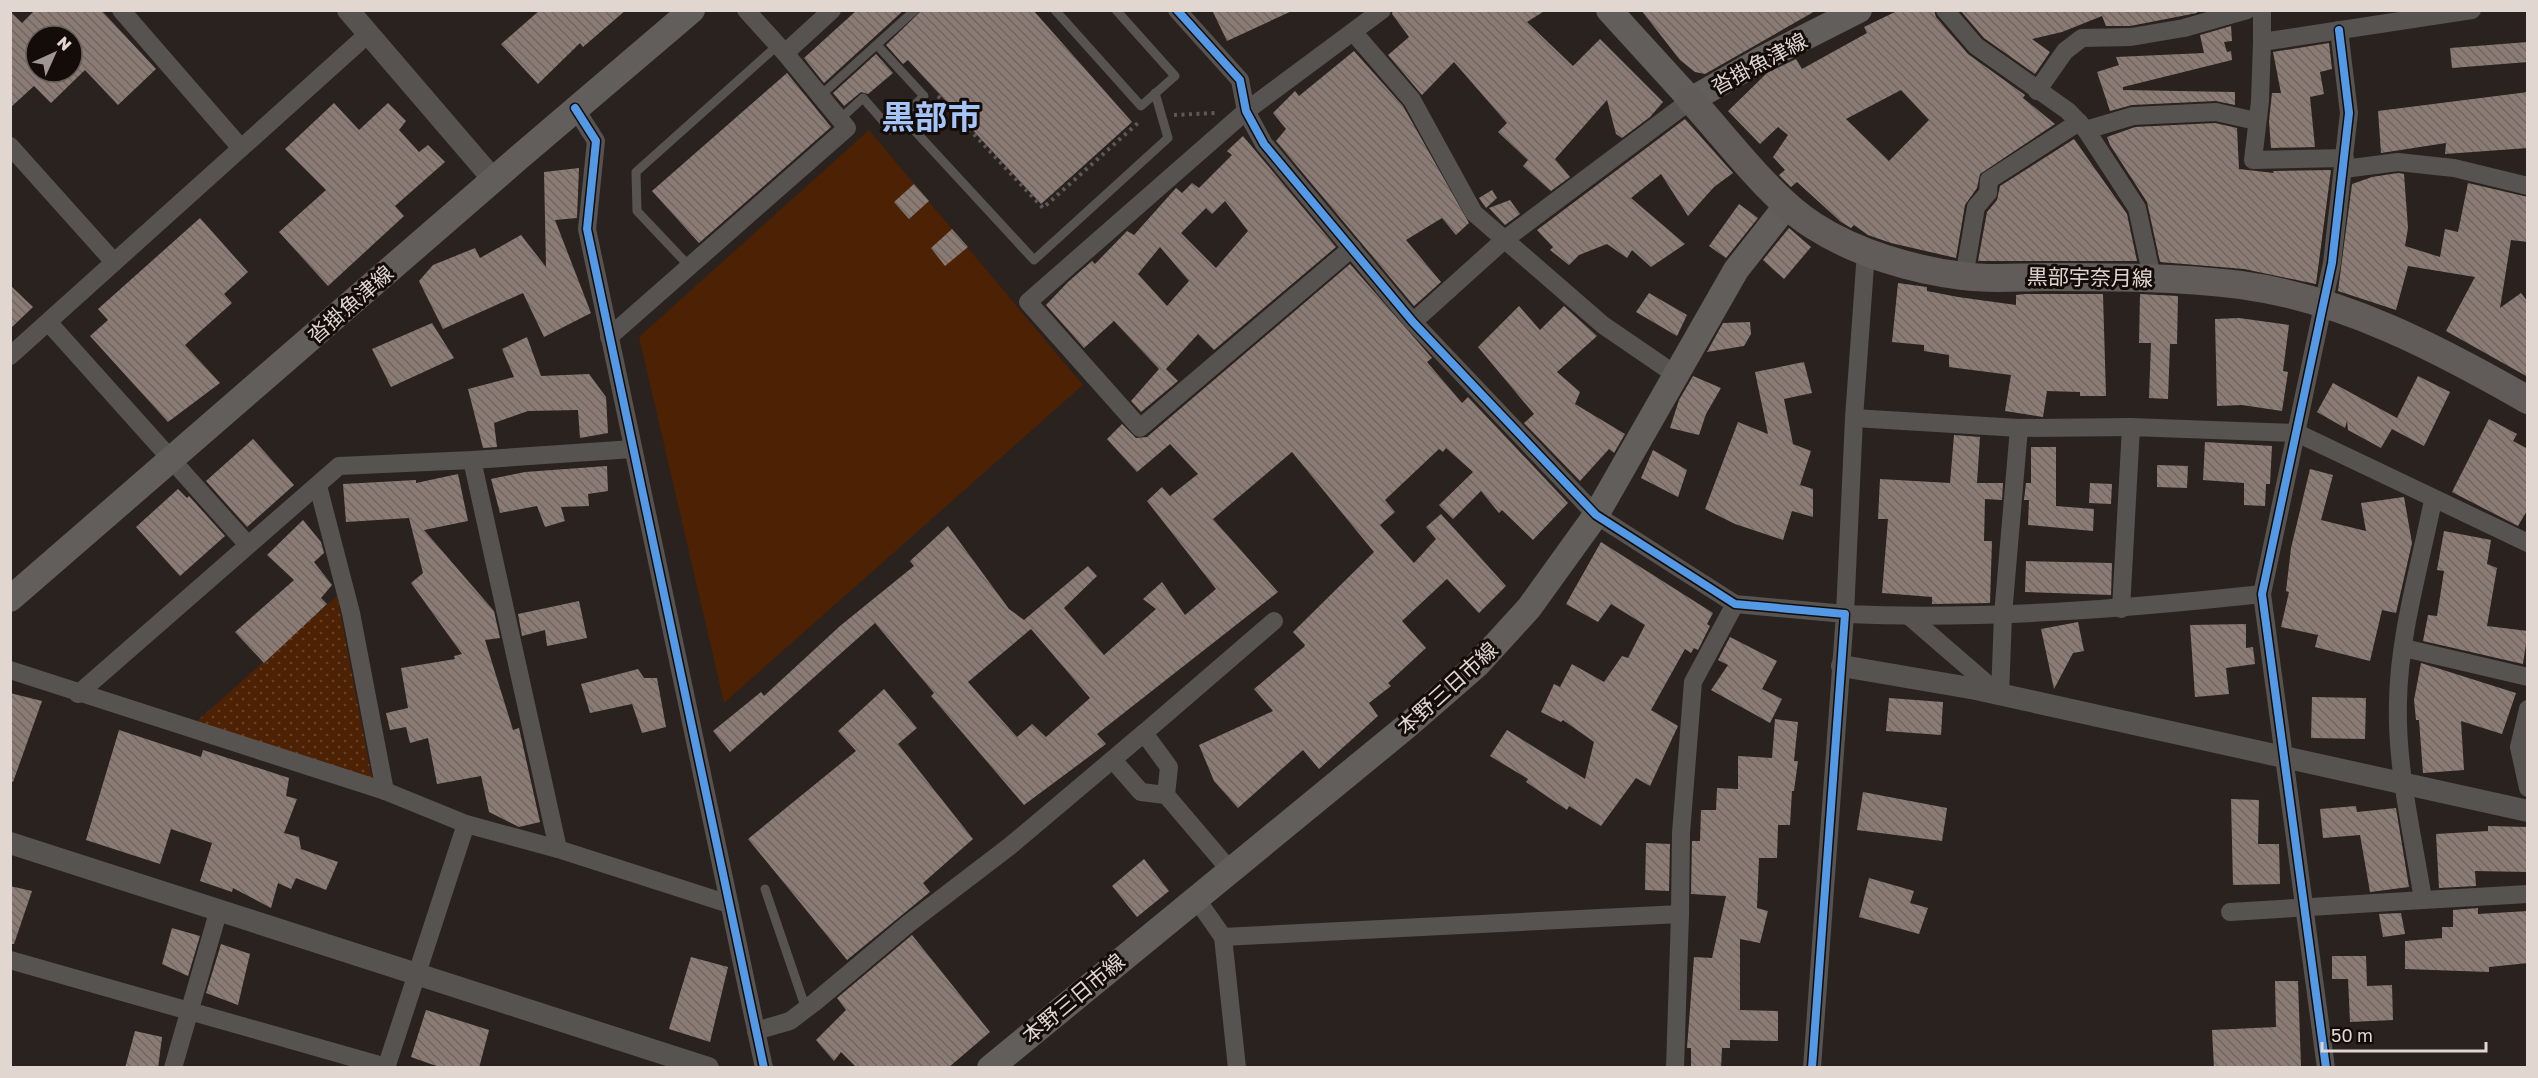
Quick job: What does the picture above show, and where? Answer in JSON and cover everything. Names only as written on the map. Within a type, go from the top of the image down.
[{"type":"main road","name":"沓掛魚津線","points":[[10,599],[575,108],[692,10]]},
{"type":"main road","points":[[1609,10],[1691,100]]},
{"type":"main road","name":"沓掛魚津線","points":[[1691,100],[1764,58],[1859,10]]},
{"type":"main road","name":"黒部宇奈月線","points":[[1691,100],[1787,206],[1814,227],[1866,252],[1964,277],[2152,277],[2242,285],[2324,306],[2393,329],[2454,357],[2528,400]]},
{"type":"main road","name":"本野三日市線","points":[[990,1068],[1229,869],[1408,725],[1477,665],[1529,609],[1596,515],[1736,270],[1787,206]]},
{"type":"street","points":[[121,10],[241,148]]},
{"type":"street","points":[[348,10],[493,179]]},
{"type":"street","points":[[609,336],[847,128],[746,10]]},
{"type":"street","points":[[781,49],[832,10]]},
{"type":"street","points":[[1177,10],[1240,81],[1246,111],[1264,144],[1413,322],[1596,515],[1734,604],[1910,617],[2121,609],[2262,594]]},
{"type":"street","points":[[1352,248],[1140,428],[1028,302],[1246,111],[1383,10]]},
{"type":"street","points":[[1945,10],[1976,46],[2068,111],[2082,126],[2137,208],[2152,277]]},
{"type":"street","points":[[2037,91],[2065,51],[2082,38],[2131,38],[2184,28],[2247,10]]},
{"type":"street","points":[[2262,10],[2260,101],[2253,160],[2398,162],[2454,168],[2528,186]]},
{"type":"street","points":[[2262,42],[2472,10]]},
{"type":"street","points":[[2326,1068],[2262,594],[2324,306],[2345,163],[2349,113],[2339,30]]},
{"type":"street","points":[[1354,33],[1412,100],[1474,213],[1603,325],[1676,375]]},
{"type":"street","points":[[10,356],[368,34]]},
{"type":"street","points":[[1413,322],[1504,240],[1691,100]]},
{"type":"street","points":[[575,108],[596,141],[587,229],[764,1068]]},
{"type":"street","points":[[1964,277],[1976,207],[1988,193],[1989,180],[2082,126],[2133,116],[2216,112],[2256,121]]},
{"type":"street","points":[[10,146],[114,262]]},
{"type":"street","points":[[1812,1068],[1842,666],[1854,418],[1866,252]]},
{"type":"street","points":[[49,323],[248,545]]},
{"type":"street","points":[[1854,418],[2019,428],[2131,427],[2297,433],[2433,500],[2528,543]]},
{"type":"street","points":[[2121,609],[2131,427]]},
{"type":"street","points":[[2000,695],[2003,615],[2019,428]]},
{"type":"street","points":[[78,694],[339,466],[633,449]]},
{"type":"street","points":[[472,460],[558,849]]},
{"type":"street","points":[[318,486],[351,613],[385,791]]},
{"type":"street","points":[[2423,900],[2404,784],[2398,704],[2404,648],[2433,500]]},
{"type":"street","points":[[1675,1068],[1681,833],[1693,682],[1734,604]]},
{"type":"street","points":[[1910,617],[2000,695]]},
{"type":"street","points":[[756,1031],[790,1021],[806,1009],[908,924],[1010,846],[1274,621]]},
{"type":"street","points":[[2404,648],[2528,677]]},
{"type":"street","points":[[1842,666],[2000,695],[2528,811]]},
{"type":"street","points":[[10,670],[78,694],[385,791],[466,824],[558,849],[729,904]]},
{"type":"street","points":[[2528,709],[2519,747],[2528,788]]},
{"type":"street","points":[[1144,733],[1170,767],[1166,795]]},
{"type":"street","points":[[1113,760],[1141,792],[1166,795],[1229,869]]},
{"type":"street","points":[[10,960],[386,1067],[466,824]]},
{"type":"street","points":[[10,843],[708,1068]]},
{"type":"street","points":[[2230,912],[2528,894]]},
{"type":"street","points":[[1195,897],[1223,937],[1237,1068]]},
{"type":"street","points":[[173,1068],[219,909]]},
{"type":"street","points":[[1223,937],[1680,914]]},
{"type":"lane","points":[[821,95],[915,10]]},
{"type":"lane","points":[[1055,10],[1141,106],[1175,76],[1116,10]]},
{"type":"lane","points":[[840,119],[863,98],[891,130],[924,96],[878,45]]},
{"type":"lane","points":[[689,266],[637,211],[636,172],[781,49]]},
{"type":"lane","points":[[902,117],[1034,260],[1168,138],[1155,93]]},
{"type":"lane","points":[[765,889],[806,1009]]},
{"type":"path","points":[[932,89],[1043,208],[1138,123]]},
{"type":"path","points":[[1134,118],[1246,111]]},
{"type":"shaded area","points":[[869,130],[1083,385],[724,703],[639,337]]},
{"type":"shaded area","points":[[337,596],[372,779],[196,722]]},
{"type":"building","points":[[35,10],[101,10],[156,69],[118,105],[84,71],[84,24],[24,24],[24,84],[71,84],[51,103],[34,86],[10,108],[10,11],[22,23]]},
{"type":"building","points":[[540,10],[626,10],[583,47],[580,43],[538,84],[501,44]]},
{"type":"building","points":[[857,10],[904,10],[824,83],[804,58]]},
{"type":"building","points":[[922,10],[1033,10],[1132,122],[1041,204],[908,60],[903,64],[886,45]]},
{"type":"building","points":[[1212,10],[1294,10],[1227,41]]},
{"type":"building","points":[[1393,10],[1546,10],[1527,22],[1573,66],[1600,39],[1663,102],[1650,117],[1622,138],[1616,134],[1607,100],[1555,159],[1570,177],[1551,191],[1523,166],[1528,160],[1498,132],[1507,123],[1454,62],[1422,95],[1388,55],[1409,37],[1392,14]]},
{"type":"building","points":[[1641,10],[1817,10],[1705,74],[1695,72],[1680,60]]},
{"type":"building","points":[[1899,10],[1934,10],[1936,17],[1968,54],[2025,95],[2023,98],[2055,124],[1980,174],[1977,188],[1965,205],[1956,258],[1891,243],[1868,235],[1854,225],[1851,228],[1841,222],[1797,182],[1791,187],[1779,175],[1785,170],[1773,157],[1788,135],[1778,127],[1760,144],[1728,111],[1767,73],[1796,59],[1802,69],[1867,33],[1864,27]],"holes":[[[1901,90],[1929,120],[1889,161],[1846,119]]]},
{"type":"building","points":[[1960,10],[2197,10],[2197,13],[2130,26],[2106,26],[2102,16],[2062,32],[2032,39],[2050,52],[2035,74],[1984,38]]},
{"type":"building","points":[[2231,26],[2232,41],[2224,42],[2227,52],[2231,51],[2232,60],[2123,87],[2123,90],[2235,92],[2235,105],[2216,101],[2132,105],[2110,111],[2097,72],[2119,65],[2116,57],[2204,53],[2200,35]]},
{"type":"building","points":[[2528,42],[2528,62],[2452,68],[2450,48]]},
{"type":"building","points":[[2329,43],[2332,69],[2320,72],[2324,94],[2310,97],[2315,147],[2271,148],[2269,121],[2272,93],[2281,93],[2273,52]]},
{"type":"building","points":[[1354,51],[1403,106],[1469,223],[1456,235],[1442,218],[1406,240],[1441,282],[1414,306],[1276,141],[1286,129],[1273,113],[1295,91],[1299,96]]},
{"type":"building","points":[[876,54],[893,73],[868,94],[861,92],[844,106],[833,93]]},
{"type":"building","points":[[787,73],[831,127],[699,243],[652,191]]},
{"type":"building","points":[[2528,92],[2528,148],[2445,154],[2446,143],[2381,153],[2378,111]]},
{"type":"building","points":[[334,103],[359,130],[388,103],[406,121],[399,130],[419,152],[428,145],[445,162],[395,206],[404,216],[328,286],[279,232],[326,190],[285,149]]},
{"type":"building","points":[[1685,119],[1733,173],[1714,187],[1688,216],[1661,174],[1631,198],[1685,244],[1651,267],[1632,250],[1627,258],[1607,244],[1579,255],[1569,265],[1550,250],[1553,247],[1537,230]]},
{"type":"building","points":[[2215,123],[2237,128],[2239,169],[2274,173],[2273,171],[2331,170],[2316,284],[2244,269],[2160,262],[2147,202],[2107,137],[2135,127]]},
{"type":"building","points":[[1243,136],[1336,247],[1214,350],[1198,334],[1166,369],[1178,381],[1141,412],[1131,401],[1159,369],[1114,321],[1084,348],[1046,305],[1092,261],[1095,264],[1127,231],[1134,235],[1176,188],[1182,193],[1192,183],[1199,188],[1232,155],[1227,151]],"holes":[[[1225,201],[1248,231],[1216,268],[1181,233],[1206,208],[1212,214]],[[1160,247],[1189,281],[1167,306],[1138,274]]]},
{"type":"building","points":[[2074,139],[2127,214],[2137,261],[1978,261],[1987,212],[1997,200],[2000,186]]},
{"type":"building","points":[[579,168],[577,218],[555,220],[591,313],[544,337],[523,293],[443,329],[419,281],[433,265],[475,248],[480,258],[521,235],[546,267],[544,172]]},
{"type":"building","points":[[2404,174],[2408,228],[2405,246],[2440,257],[2445,229],[2458,232],[2468,183],[2528,197],[2528,242],[2511,240],[2500,308],[2521,293],[2528,302],[2528,377],[2446,331],[2475,277],[2408,266],[2396,310],[2338,291],[2352,184],[2372,177]]},
{"type":"building","points":[[914,184],[929,201],[909,219],[894,202]]},
{"type":"building","points":[[1492,190],[1497,198],[1486,208],[1479,198]]},
{"type":"building","points":[[1510,200],[1520,214],[1505,225],[1489,208]]},
{"type":"building","points":[[1739,204],[1758,218],[1726,258],[1709,246]]},
{"type":"building","points":[[200,218],[248,272],[224,294],[232,303],[185,345],[220,383],[168,422],[90,336],[108,320],[98,309]]},
{"type":"building","points":[[1789,228],[1811,247],[1784,279],[1763,260]]},
{"type":"building","points":[[952,229],[968,247],[945,266],[931,248]]},
{"type":"building","points":[[1350,264],[1432,358],[1427,362],[1462,403],[1468,397],[1568,503],[1533,540],[1502,510],[1499,513],[1481,491],[1453,519],[1439,505],[1473,472],[1446,448],[1443,452],[1439,449],[1385,500],[1395,512],[1380,525],[1414,563],[1436,539],[1426,527],[1441,514],[1506,586],[1479,613],[1447,579],[1402,621],[1426,648],[1388,683],[1391,686],[1369,703],[1378,716],[1319,769],[1303,750],[1238,808],[1214,781],[1199,745],[1273,711],[1254,689],[1304,647],[1305,645],[1293,632],[1374,552],[1292,452],[1213,519],[1278,592],[1097,734],[1106,744],[1024,805],[931,696],[934,693],[875,623],[730,752],[713,731],[761,692],[764,696],[840,626],[914,566],[910,561],[948,526],[1009,609],[1024,620],[1088,566],[1097,576],[1064,608],[1104,655],[1156,609],[1143,599],[1162,582],[1185,615],[1216,589],[1147,501],[1162,487],[1170,496],[1198,474],[1170,444],[1137,472],[1107,439],[1122,424],[1136,438],[1147,437]],"holes":[[[1031,629],[1090,698],[1046,737],[1032,724],[1017,737],[968,682]]]},
{"type":"building","points":[[1898,283],[1927,287],[1927,291],[1958,297],[2016,305],[2016,295],[2103,294],[2106,396],[2080,396],[2080,392],[2047,391],[2043,417],[2005,411],[2011,375],[1949,367],[1949,355],[1924,351],[1924,345],[1892,342]]},
{"type":"building","points":[[10,285],[33,307],[10,329]]},
{"type":"building","points":[[1649,293],[1687,315],[1677,336],[1636,312]]},
{"type":"building","points":[[2140,294],[2178,296],[2177,344],[2170,344],[2168,399],[2149,398],[2151,343],[2139,343]]},
{"type":"building","points":[[1519,306],[1540,330],[1564,306],[1597,336],[1557,372],[1580,392],[1575,404],[1625,434],[1614,453],[1609,449],[1580,481],[1524,423],[1534,414],[1478,347]]},
{"type":"building","points":[[2239,318],[2289,325],[2283,371],[2288,372],[2282,411],[2242,405],[2217,406],[2215,319]]},
{"type":"building","points":[[1750,322],[1751,334],[1744,346],[1707,352],[1723,323]]},
{"type":"building","points":[[432,323],[454,358],[391,387],[372,349]]},
{"type":"building","points":[[527,337],[541,376],[589,374],[606,397],[608,433],[580,438],[578,410],[528,411],[494,423],[497,447],[483,448],[468,389],[514,377],[502,349]]},
{"type":"building","points":[[1804,362],[1812,393],[1784,399],[1793,444],[1811,451],[1800,485],[1813,489],[1813,517],[1792,511],[1783,540],[1735,524],[1705,509],[1738,422],[1768,434],[1755,372]]},
{"type":"building","points":[[1693,376],[1721,388],[1706,414],[1699,435],[1670,428],[1679,400]]},
{"type":"building","points":[[2418,376],[2450,392],[2424,446],[2392,429],[2381,448],[2348,430],[2347,421],[2345,428],[2317,412],[2333,383],[2397,418]]},
{"type":"building","points":[[2489,419],[2517,434],[2513,441],[2528,449],[2528,509],[2518,526],[2452,492]]},
{"type":"building","points":[[1954,435],[1980,437],[1977,483],[2003,483],[2002,500],[1985,499],[1984,541],[1992,541],[1990,603],[1932,604],[1932,597],[1882,593],[1888,519],[1878,519],[1880,479],[1950,483]]},
{"type":"building","points":[[253,439],[294,485],[247,527],[206,481]]},
{"type":"building","points":[[2205,442],[2272,446],[2270,484],[2266,484],[2265,506],[2244,505],[2244,483],[2203,480]]},
{"type":"building","points":[[2031,447],[2056,447],[2056,506],[2094,509],[2093,531],[2028,525],[2029,500],[2024,500],[2026,483],[2031,483]]},
{"type":"building","points":[[1653,450],[1687,470],[1678,497],[1641,478]]},
{"type":"building","points":[[2157,465],[2188,466],[2187,488],[2157,487]]},
{"type":"building","points":[[607,466],[608,491],[588,494],[589,506],[561,507],[565,521],[545,527],[537,506],[500,513],[491,479],[525,472]]},
{"type":"building","points":[[2310,469],[2333,475],[2321,520],[2366,531],[2361,503],[2404,497],[2412,543],[2396,613],[2382,610],[2370,661],[2315,647],[2318,635],[2281,627],[2289,592],[2286,591],[2291,548]]},
{"type":"building","points":[[458,474],[468,521],[424,530],[494,611],[500,638],[485,640],[513,730],[519,728],[540,822],[519,827],[489,812],[481,776],[437,784],[428,738],[410,743],[406,727],[390,730],[386,713],[408,708],[401,668],[455,659],[454,656],[462,654],[411,583],[423,573],[409,518],[346,522],[343,484],[416,480],[416,483]]},
{"type":"building","points":[[2090,483],[2112,484],[2111,504],[2089,503]]},
{"type":"building","points":[[178,489],[187,498],[189,496],[225,536],[180,576],[136,527]]},
{"type":"building","points":[[303,520],[321,542],[324,553],[314,562],[332,585],[321,598],[327,604],[264,663],[235,632],[294,580],[267,555]]},
{"type":"building","points":[[2444,531],[2491,540],[2487,564],[2497,568],[2487,626],[2528,631],[2523,664],[2423,641],[2428,615],[2437,616],[2444,571],[2437,570]]},
{"type":"building","points":[[1601,542],[1713,613],[1707,624],[1710,626],[1698,650],[1694,648],[1691,653],[1685,649],[1651,710],[1678,726],[1650,786],[1636,778],[1601,826],[1569,806],[1567,810],[1526,782],[1528,779],[1490,756],[1507,730],[1585,779],[1594,742],[1563,720],[1561,722],[1541,712],[1554,684],[1560,687],[1572,664],[1604,682],[1622,656],[1628,658],[1645,625],[1611,604],[1598,622],[1566,604]]},
{"type":"building","points":[[2026,561],[2112,563],[2111,595],[2025,592]]},
{"type":"building","points":[[579,601],[587,638],[547,646],[545,630],[522,636],[518,614]]},
{"type":"building","points":[[2078,622],[2084,651],[2073,653],[2054,689],[2041,629]]},
{"type":"building","points":[[2246,624],[2246,648],[2253,647],[2255,664],[2226,668],[2229,694],[2195,697],[2190,625]]},
{"type":"building","points":[[1730,637],[1777,661],[1762,689],[1782,699],[1770,723],[1711,690],[1728,665],[1718,660]]},
{"type":"building","points":[[2421,663],[2516,693],[2502,734],[2461,721],[2464,770],[2423,773],[2419,720],[2416,720],[2414,700]]},
{"type":"building","points":[[638,669],[644,678],[657,678],[666,727],[642,733],[632,704],[590,713],[581,684]]},
{"type":"building","points":[[884,689],[917,728],[898,744],[973,839],[923,883],[930,892],[847,960],[748,839],[856,751],[838,731]]},
{"type":"building","points":[[10,693],[42,701],[13,782],[10,781]]},
{"type":"building","points":[[2312,697],[2366,698],[2365,739],[2311,738]]},
{"type":"building","points":[[1889,698],[1943,702],[1941,735],[1886,731]]},
{"type":"building","points":[[1775,719],[1798,722],[1794,761],[1798,761],[1794,791],[1792,791],[1790,825],[1778,825],[1777,858],[1759,858],[1757,908],[1768,911],[1760,943],[1740,939],[1740,1010],[1778,1011],[1778,1041],[1730,1040],[1730,1048],[1722,1048],[1721,1068],[1691,1068],[1691,1048],[1687,1048],[1694,957],[1712,958],[1726,896],[1691,894],[1692,841],[1700,841],[1701,810],[1716,810],[1717,788],[1738,789],[1738,756],[1772,758]]},
{"type":"building","points":[[119,730],[201,757],[203,750],[289,778],[286,796],[297,799],[284,833],[299,837],[301,849],[338,862],[326,890],[296,878],[291,889],[278,883],[271,908],[233,888],[232,892],[200,881],[212,843],[171,829],[160,864],[86,840]]},
{"type":"building","points":[[1863,792],[1947,808],[1942,841],[1857,830]]},
{"type":"building","points":[[2231,799],[2259,800],[2258,844],[2279,844],[2280,884],[2233,885]]},
{"type":"building","points":[[2356,806],[2357,812],[2396,808],[2409,887],[2370,892],[2360,835],[2323,838],[2320,809]]},
{"type":"building","points":[[2488,826],[2528,827],[2528,872],[2475,871],[2476,886],[2439,888],[2436,834],[2488,831]]},
{"type":"building","points":[[1646,843],[1670,844],[1669,891],[1645,890]]},
{"type":"building","points":[[1144,859],[1169,891],[1137,917],[1112,886]]},
{"type":"building","points":[[1869,878],[1914,891],[1910,903],[1928,908],[1919,934],[1859,917]]},
{"type":"building","points":[[10,886],[32,891],[14,944],[10,944]]},
{"type":"building","points":[[2478,908],[2478,914],[2528,911],[2528,963],[2489,967],[2489,972],[2405,969],[2405,941],[2442,938],[2442,927],[2453,927],[2453,910]]},
{"type":"building","points":[[2401,913],[2405,934],[2383,937],[2379,914]]},
{"type":"building","points":[[172,928],[200,936],[188,976],[162,964]]},
{"type":"building","points":[[912,935],[990,1032],[948,1068],[857,1068],[841,1052],[834,1061],[816,1040],[846,1010],[837,998]]},
{"type":"building","points":[[221,944],[250,954],[238,1005],[206,993]]},
{"type":"building","points":[[2332,956],[2366,956],[2367,986],[2392,985],[2393,1020],[2350,1022],[2348,979],[2332,979]]},
{"type":"building","points":[[691,957],[728,967],[710,1042],[669,1029]]},
{"type":"building","points":[[2275,981],[2298,981],[2301,1066],[2214,1068],[2212,1030],[2276,1027]]},
{"type":"building","points":[[426,1010],[489,1030],[479,1068],[442,1068],[411,1057]]},
{"type":"building","points":[[135,1031],[162,1037],[158,1068],[125,1068]]},
{"type":"cycle path","points":[[1177,10],[1240,80],[1246,111],[1264,144],[1413,322],[1596,515],[1735,604],[1845,614],[1812,1068]]},
{"type":"cycle path","points":[[2326,1068],[2262,594],[2332,263],[2349,113],[2339,30]]},
{"type":"cycle path","points":[[575,108],[596,141],[587,229],[764,1068]]},
{"type":"district","name":"黒部市","points":[[931,116]]}]
